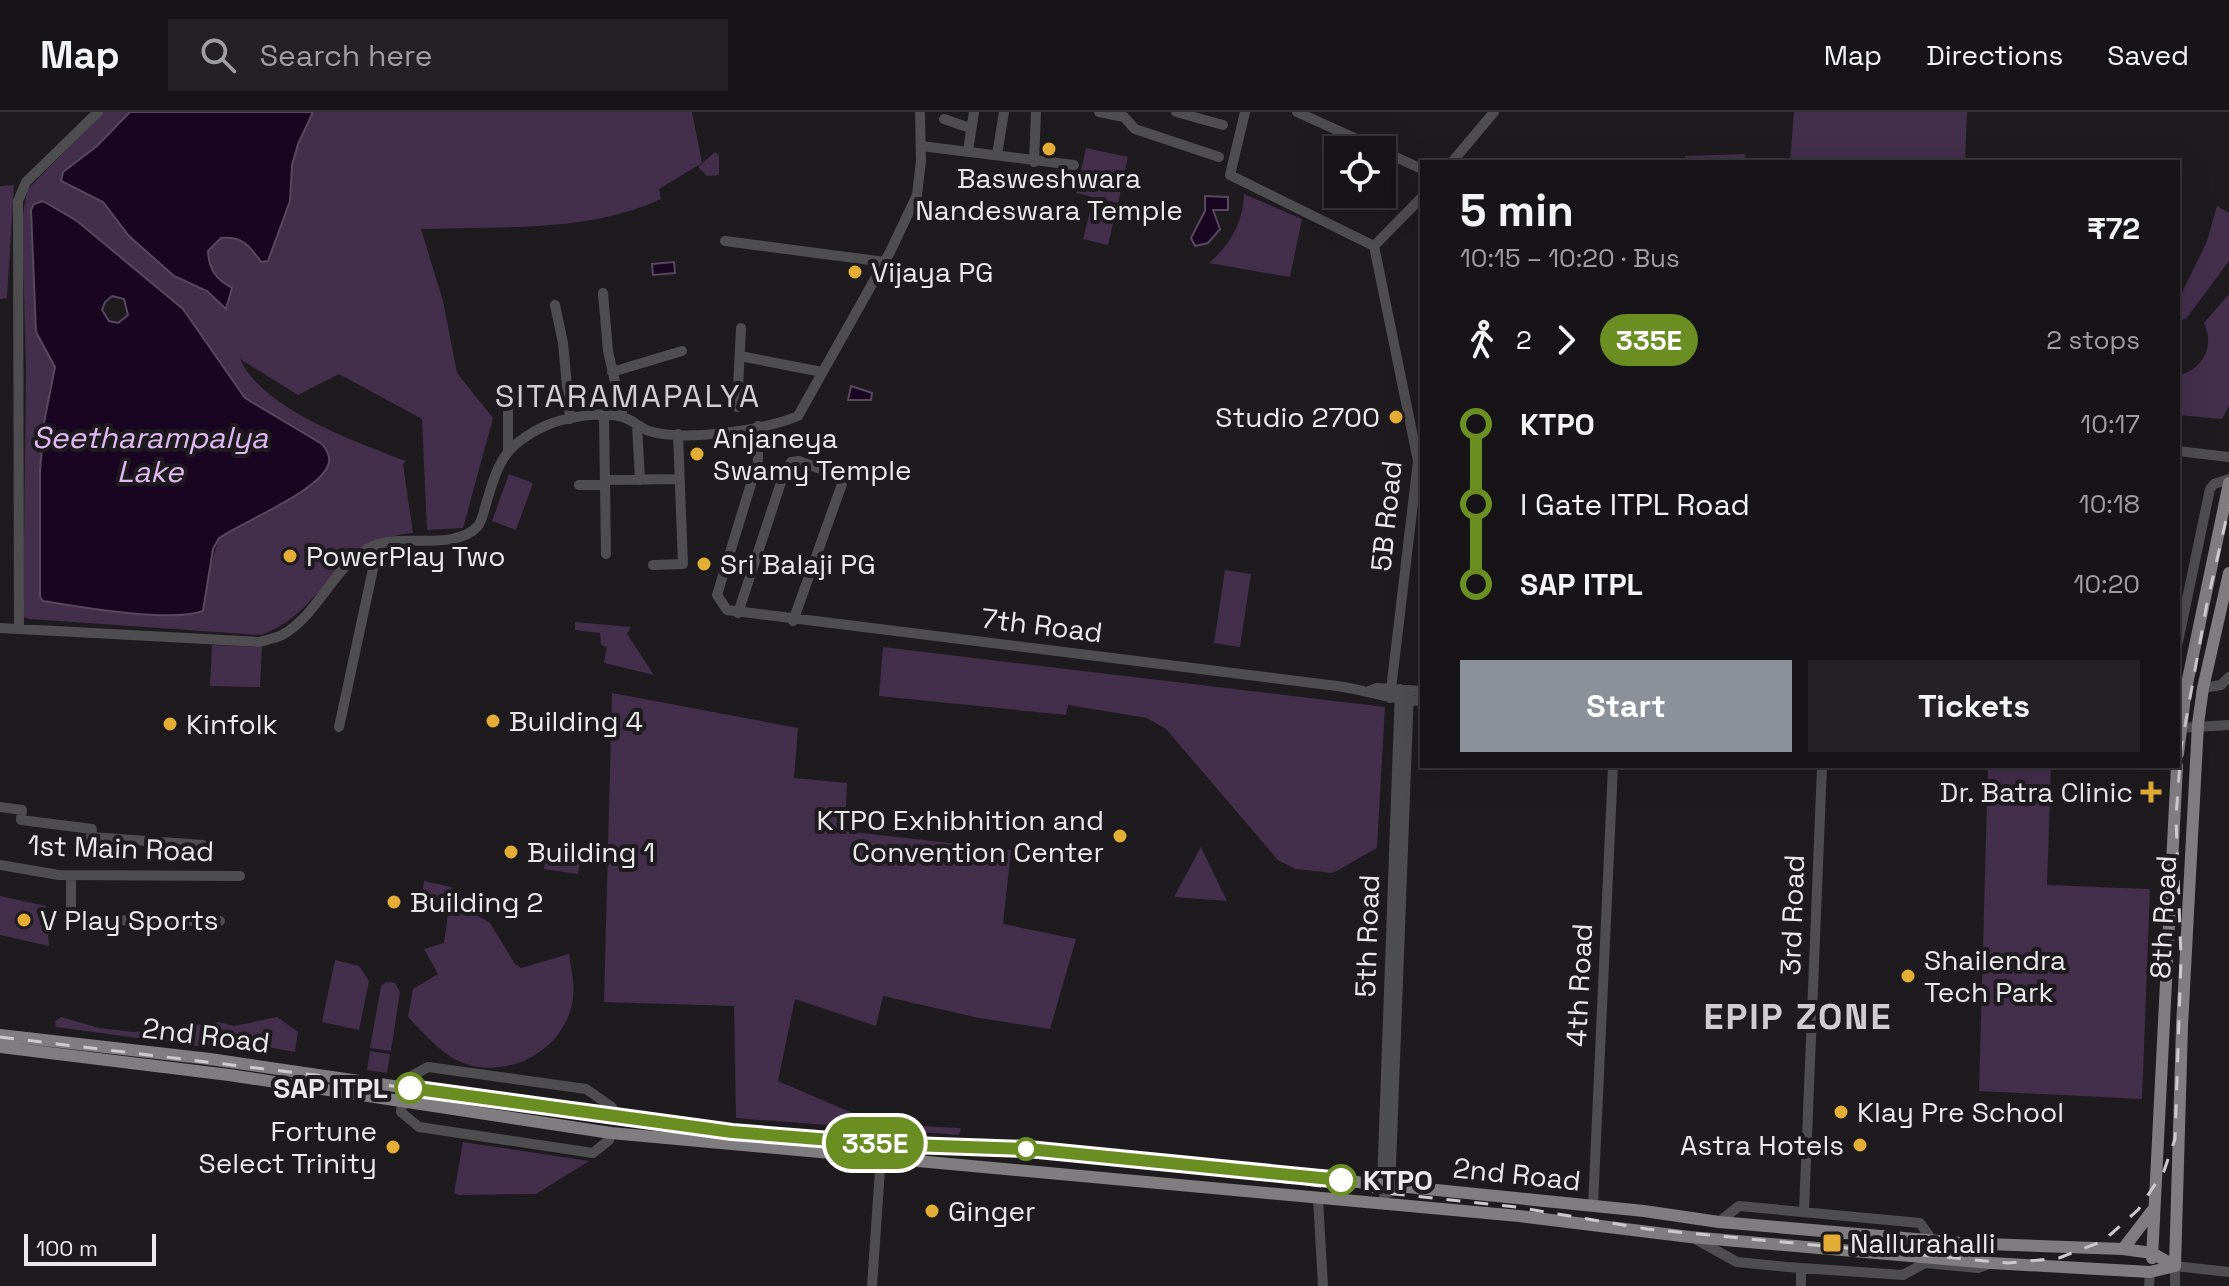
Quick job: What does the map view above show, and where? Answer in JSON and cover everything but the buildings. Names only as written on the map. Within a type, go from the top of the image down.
[{"type":"main road","points":[[2180,723],[2229,481]]},
{"type":"main road","name":"8th Road","points":[[2175,1266],[2177,1146],[2198,724],[2229,573]]},
{"type":"main road","name":"8th Road","points":[[2150,1272],[2177,768]]},
{"type":"main road","name":"2nd Road","points":[[0,1035],[300,1071],[611,1133],[881,1155],[1690,1237],[1991,1263],[2150,1272],[2175,1266]]},
{"type":"main road","name":"2nd Road","points":[[0,1047],[298,1086],[404,1094],[871,1143],[1016,1148],[1593,1206],[1719,1222],[2027,1247],[2123,1249],[2152,1253],[2175,1266]]},
{"type":"main road","points":[[298,1086],[300,1071]]},
{"type":"main road","points":[[2157,1145],[2177,1146]]},
{"type":"main road","points":[[994,1148],[1003,1168]]},
{"type":"main road","points":[[1003,1168],[1007,1157],[1016,1148]]},
{"type":"main road","points":[[2123,1249],[2153,1209]]},
{"type":"main road","points":[[2025,1264],[2027,1247]]},
{"type":"street","points":[[19,627],[18,201],[26,182],[98,112]]},
{"type":"street","points":[[0,628],[259,642],[283,635],[356,557],[373,546],[393,541],[448,539],[469,533],[479,525],[498,462],[508,450],[546,426],[570,419],[623,417],[649,431],[678,434],[758,426],[798,416],[885,262],[917,195],[920,112]]},
{"type":"street","points":[[968,151],[974,112]]},
{"type":"street","points":[[997,155],[1004,112]]},
{"type":"street","points":[[1034,162],[1036,112]]},
{"type":"street","points":[[1099,112],[1125,114],[1135,129],[1219,157]]},
{"type":"street","points":[[1176,112],[1223,125]]},
{"type":"street","points":[[1245,112],[1230,175],[1374,246],[1420,199]]},
{"type":"street","points":[[1297,112],[1350,136]]},
{"type":"street","points":[[1454,160],[1494,112]]},
{"type":"street","points":[[944,119],[970,128]]},
{"type":"street","points":[[921,146],[1074,165]]},
{"type":"street","points":[[1396,157],[1420,168]]},
{"type":"street","points":[[725,241],[885,262]]},
{"type":"street","name":"5B Road","points":[[1374,246],[1418,461],[1400,694]]},
{"type":"street","points":[[603,293],[612,372],[623,417]]},
{"type":"street","points":[[555,305],[563,343],[570,419]]},
{"type":"street","points":[[737,407],[741,328]]},
{"type":"street","points":[[612,372],[682,351]]},
{"type":"street","points":[[740,356],[822,372]]},
{"type":"street","points":[[508,398],[508,450]]},
{"type":"street","points":[[604,416],[606,554]]},
{"type":"street","points":[[637,425],[640,480]]},
{"type":"street","points":[[758,426],[758,461],[717,595],[727,610],[738,613],[783,476],[791,462],[799,461],[842,477],[793,621]]},
{"type":"street","points":[[653,565],[683,564],[678,434]]},
{"type":"street","points":[[2180,451],[2229,457]]},
{"type":"street","points":[[579,485],[678,479]]},
{"type":"street","points":[[2180,632],[2210,489],[2229,481]]},
{"type":"street","points":[[339,727],[376,555],[373,546]]},
{"type":"street","name":"7th Road","points":[[738,613],[1400,694],[1420,700]]},
{"type":"street","points":[[2203,688],[2221,685],[2229,677]]},
{"type":"street","points":[[2180,680],[2186,689]]},
{"type":"street","name":"7th Road","points":[[1400,694],[1420,691]]},
{"type":"street","name":"5th Road","points":[[1388,1205],[1386,1185],[1396,920],[1400,694]]},
{"type":"street","points":[[2180,723],[2229,725]]},
{"type":"street","name":"4th Road","points":[[1593,1206],[1613,768]]},
{"type":"street","name":"3rd Road","points":[[1804,1211],[1822,768]]},
{"type":"street","points":[[0,807],[22,810],[21,820],[92,829],[91,837],[203,845]]},
{"type":"street","name":"1st Main Road","points":[[0,865],[71,876],[240,876]]},
{"type":"street","points":[[71,876],[71,920],[220,921]]},
{"type":"street","points":[[611,1133],[609,1140],[593,1153],[419,1127],[401,1112],[408,1078],[428,1067],[594,1092],[612,1107],[612,1118]]},
{"type":"street","points":[[872,1286],[881,1155]]},
{"type":"street","points":[[1318,1199],[1323,1286]]},
{"type":"street","points":[[1719,1222],[1739,1206],[1804,1211],[1920,1223],[1932,1240]]},
{"type":"street","points":[[1690,1237],[1737,1262],[1801,1268],[1903,1275],[1925,1263],[1978,1268],[1991,1263]]},
{"type":"street","points":[[2175,1286],[2175,1266],[2229,1272]]},
{"type":"street","points":[[1801,1268],[1801,1286]]},
{"type":"street","points":[[2149,1286],[2150,1272]]},
{"type":"shaded area","points":[[103,112],[130,112],[97,146],[63,172],[62,181],[103,202],[129,236],[207,291],[226,309],[232,288],[215,273],[208,251],[221,237],[234,238],[249,246],[261,262],[282,226],[293,159],[313,112],[692,112],[702,163],[659,189],[661,199],[604,218],[544,226],[421,229],[443,301],[457,373],[493,418],[463,528],[427,530],[422,419],[339,374],[298,395],[240,359],[251,377],[289,408],[337,434],[406,461],[403,464],[413,533],[386,538],[364,549],[346,563],[300,611],[283,625],[261,635],[23,617],[26,372],[22,221],[27,190]],"holes":[[[42,201],[77,221],[183,309],[245,398],[311,438],[262,513],[219,538],[211,564],[40,509],[44,423],[55,367],[36,332],[31,210]]]},
{"type":"shaded area","points":[[1794,112],[1967,112],[1965,160],[1790,160]]},
{"type":"shaded area","points":[[1086,148],[1128,157],[1118,203],[1076,193]]},
{"type":"shaded area","points":[[715,152],[719,155],[719,175],[707,176],[698,167]]},
{"type":"shaded area","points":[[1745,154],[1746,160],[1685,160],[1685,156]]},
{"type":"shaded area","points":[[14,185],[7,298],[0,299],[0,186]]},
{"type":"shaded area","points":[[1244,194],[1302,219],[1290,277],[1209,263],[1234,232]]},
{"type":"shaded area","points":[[1093,200],[1117,206],[1108,245],[1083,239]]},
{"type":"shaded area","points":[[2217,206],[2229,213],[2229,261],[2186,319],[2180,320],[2180,297],[2207,241]]},
{"type":"shaded area","points":[[2229,294],[2229,405],[2222,419],[2180,415],[2180,375],[2194,368],[2204,356],[2208,340],[2204,323]]},
{"type":"shaded area","points":[[509,474],[533,483],[516,530],[492,521]]},
{"type":"shaded area","points":[[1225,570],[1251,574],[1240,647],[1214,643]]},
{"type":"shaded area","points":[[575,622],[631,627],[627,634],[654,675],[604,663],[607,647],[601,645],[600,633],[575,630]]},
{"type":"shaded area","points":[[212,645],[262,647],[260,687],[210,686]]},
{"type":"shaded area","points":[[883,647],[1385,707],[1377,848],[1333,873],[1295,869],[1278,860],[1166,729],[1147,718],[1068,705],[1066,715],[879,696]]},
{"type":"shaded area","points":[[612,693],[798,728],[794,778],[847,783],[845,831],[1011,850],[1003,924],[1076,939],[1050,1029],[979,1018],[883,996],[876,1026],[795,999],[778,1081],[878,1124],[961,1128],[959,1135],[736,1118],[734,1006],[604,1002]]},
{"type":"shaded area","points":[[1988,768],[2051,768],[2047,885],[2150,889],[2142,1099],[1979,1091]]},
{"type":"shaded area","points":[[547,847],[582,852],[578,874],[544,869]]},
{"type":"shaded area","points":[[1201,847],[1227,901],[1174,897]]},
{"type":"shaded area","points":[[424,881],[451,887],[461,906],[490,923],[515,964],[521,968],[569,954],[573,998],[569,1016],[549,1044],[535,1055],[502,1067],[466,1064],[442,1050],[408,1017],[413,989],[438,974],[424,949],[444,943],[448,915],[420,909]]},
{"type":"shaded area","name":"V Play Sports","points":[[0,896],[46,906],[49,946],[0,935]]},
{"type":"shaded area","points":[[335,960],[359,966],[369,981],[359,1030],[322,1022]]},
{"type":"shaded area","points":[[386,982],[395,983],[400,992],[391,1051],[370,1048],[381,986]]},
{"type":"shaded area","points":[[61,1017],[99,1028],[134,1032],[219,1022],[234,1026],[277,1017],[298,1032],[295,1052],[268,1047],[197,1046],[56,1027],[55,1021]]},
{"type":"shaded area","points":[[370,1051],[390,1054],[387,1073],[367,1070]]},
{"type":"shaded area","points":[[463,1142],[589,1161],[536,1194],[459,1195],[454,1193]]},
{"type":"water","points":[[130,112],[313,112],[298,144],[292,165],[290,201],[268,261],[261,262],[249,246],[234,239],[221,238],[208,251],[214,273],[232,288],[226,309],[207,291],[174,276],[129,236],[103,202],[61,181],[63,172],[97,146]]},
{"type":"water","points":[[1205,196],[1228,197],[1228,210],[1213,210],[1220,229],[1208,243],[1195,246],[1191,238],[1205,211]]},
{"type":"water","name":"Seetharampalya Lake","points":[[43,201],[77,221],[183,309],[245,398],[322,444],[329,457],[324,472],[299,494],[219,538],[213,549],[203,611],[169,615],[124,613],[43,601],[40,597],[40,471],[44,423],[55,367],[36,332],[31,210],[34,204]],"holes":[[[112,296],[124,299],[128,315],[118,323],[109,321],[102,310],[105,302]]]},
{"type":"water","points":[[674,262],[675,273],[653,275],[652,264]]},
{"type":"water","points":[[851,386],[872,393],[871,400],[848,400]]},
{"type":"railway","points":[[2180,762],[2207,603],[2229,507]]},
{"type":"railway","points":[[0,1037],[348,1079],[609,1120],[1110,1163],[1516,1207],[1647,1229],[1760,1240],[2008,1263],[2059,1258],[2103,1241],[2138,1210],[2164,1171],[2175,1139],[2181,959],[2176,817],[2180,768]]},
{"type":"bus line","name":"335E","points":[[410,1088],[732,1132],[881,1144],[1028,1149],[1341,1180]]},
{"type":"place","name":"Basweshwara Nandeswara Temple","points":[[1049,149]]},
{"type":"place","name":"Vijaya PG","points":[[855,272]]},
{"type":"place","name":"Studio 2700","points":[[1396,417]]},
{"type":"place","name":"Anjaneya Swamy Temple","points":[[697,454]]},
{"type":"place","name":"PowerPlay Two","points":[[290,556]]},
{"type":"place","name":"Sri Balaji PG","points":[[704,564]]},
{"type":"place","name":"Building 4","points":[[493,721]]},
{"type":"place","name":"Kinfolk","points":[[170,724]]},
{"type":"place","name":"Dr. Batra Clinic","points":[[2151,792]]},
{"type":"place","name":"KTPO Exhibhition and Convention Center","points":[[1120,836]]},
{"type":"place","name":"Building 1","points":[[511,852]]},
{"type":"place","name":"Building 2","points":[[394,902]]},
{"type":"place","name":"V Play Sports","points":[[24,920]]},
{"type":"place","name":"Shailendra Tech Park","points":[[1908,976]]},
{"type":"place","name":"SAP ITPL","points":[[410,1088]]},
{"type":"place","name":"Klay Pre School","points":[[1841,1112]]},
{"type":"place","name":"Astra Hotels","points":[[1860,1145]]},
{"type":"place","name":"Fortune Select Trinity","points":[[393,1147]]},
{"type":"place","name":"KTPO","points":[[1341,1180]]},
{"type":"place","name":"Ginger","points":[[932,1211]]},
{"type":"place","name":"Nallurahalli","points":[[1832,1243]]},
{"type":"district","name":"SITARAMAPALYA","points":[[628,396]]},
{"type":"district","name":"EPIP ZONE","points":[[1798,1017]]}]
